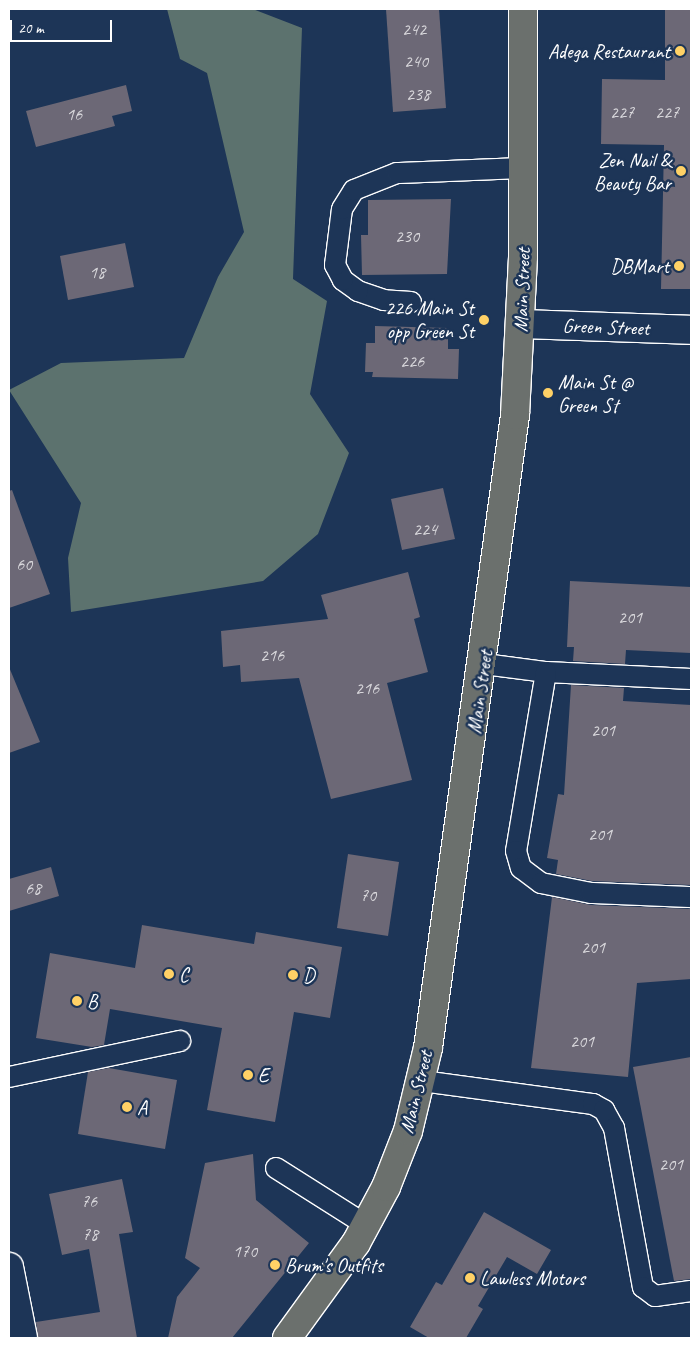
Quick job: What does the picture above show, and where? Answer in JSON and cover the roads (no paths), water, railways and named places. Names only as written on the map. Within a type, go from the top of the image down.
[{"type":"main road","name":"Main Street","points":[[287,1338],[366,1225],[396,1162],[422,1081],[484,664],[515,415],[521,324],[524,168],[522,9]]},
{"type":"street","name":"Green Street","points":[[521,324],[691,330]]},
{"type":"street","points":[[9,1267],[23,1338]]},
{"type":"lane","points":[[411,302],[384,300],[358,291],[343,280],[335,265],[342,209],[354,190],[397,173],[524,168]]},
{"type":"lane","points":[[484,664],[546,672],[691,679]]},
{"type":"lane","points":[[546,672],[517,843],[521,868],[533,880],[563,889],[691,897]]},
{"type":"lane","points":[[9,1077],[180,1041]]},
{"type":"lane","points":[[422,1081],[592,1104],[604,1110],[614,1128],[643,1287],[655,1296],[691,1291]]},
{"type":"lane","points":[[276,1168],[366,1225]]},
{"type":"place","name":"Adega Restaurant","points":[[680,51]]},
{"type":"place","name":"Zen Nail & Beauty Bar","points":[[681,171]]},
{"type":"place","name":"DBMart","points":[[679,266]]},
{"type":"place","name":"226 Main St opp Green St","points":[[484,320]]},
{"type":"place","name":"Main St @ Green St","points":[[548,393]]},
{"type":"place","name":"C","points":[[169,974]]},
{"type":"place","name":"D","points":[[293,975]]},
{"type":"place","name":"B","points":[[77,1001]]},
{"type":"place","name":"E","points":[[248,1075]]},
{"type":"place","name":"A","points":[[127,1107]]},
{"type":"place","name":"Brum's Outfits","points":[[275,1265]]},
{"type":"place","name":"Lawless Motors","points":[[470,1278]]}]
